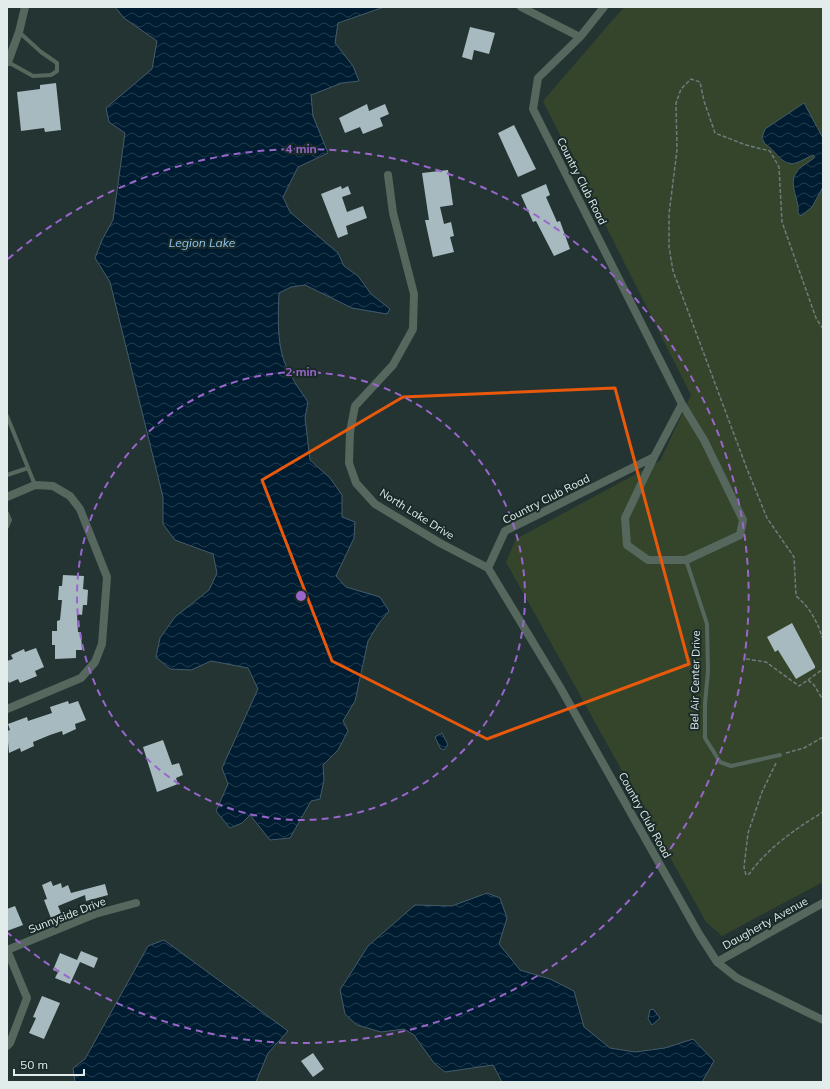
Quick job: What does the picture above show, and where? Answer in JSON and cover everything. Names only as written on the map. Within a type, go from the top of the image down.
[{"type":"street","points":[[8,62],[19,32],[25,7]]},
{"type":"street","points":[[522,7],[580,37]]},
{"type":"street","name":"Country Club Road","points":[[604,7],[580,37],[538,78],[533,109],[682,404]]},
{"type":"street","name":"North Lake Drive","points":[[388,175],[393,213],[414,294],[413,329],[393,365],[355,406],[350,432],[349,463],[356,483],[375,504],[440,543],[488,568]]},
{"type":"street","points":[[682,404],[704,440],[743,520],[740,534],[686,560],[648,560],[627,545],[625,518],[654,457],[682,404]]},
{"type":"street","name":"Country Club Road","points":[[654,457],[505,531],[488,568],[560,687],[699,934],[717,962],[737,978],[823,1020]]},
{"type":"street","points":[[7,496],[35,485],[53,486],[70,496],[80,509],[107,577],[102,644],[94,662],[80,678],[7,709]]},
{"type":"street","name":"Sunnyside Drive","points":[[7,950],[95,914],[136,902]]},
{"type":"street","name":"Daugherty Avenue","points":[[717,962],[823,903]]},
{"type":"street","points":[[7,950],[27,998],[10,1043],[7,1046]]},
{"type":"lane","points":[[8,62],[33,76],[51,75],[57,71],[57,63],[41,52],[19,32]]},
{"type":"lane","points":[[7,416],[35,485]]},
{"type":"lane","points":[[7,475],[28,468]]},
{"type":"lane","points":[[7,513],[10,520],[7,527]]},
{"type":"lane","name":"Bel Air Center Drive","points":[[686,560],[707,624],[708,671],[705,704],[705,738],[720,762],[731,766],[780,755]]},
{"type":"path","points":[[823,329],[816,318],[782,222],[779,167],[770,151],[746,145],[715,133],[704,101],[700,82],[691,79],[681,89],[676,103],[677,150],[669,214],[669,247],[673,272],[767,518],[794,557],[796,596],[803,602],[814,617],[823,640]]},
{"type":"path","points":[[746,660],[766,662],[799,686],[823,669]]},
{"type":"path","points":[[808,680],[814,685],[823,700]]},
{"type":"path","points":[[823,737],[804,748],[780,755],[762,792],[748,833],[744,867],[746,875],[749,874],[758,862],[795,829],[823,812]]},
{"type":"highlighted area","points":[[615,388],[689,664],[487,739],[332,661],[262,480],[403,397]]},
{"type":"green space","points":[[624,7],[823,7],[823,882],[722,936],[706,922],[506,562],[516,539],[660,461],[691,395],[543,101]]},
{"type":"water","name":"Legion Lake","points":[[115,7],[384,7],[338,23],[335,43],[353,66],[359,81],[342,83],[311,95],[313,116],[328,153],[298,167],[283,197],[290,212],[338,253],[344,266],[358,276],[371,294],[390,309],[387,314],[352,308],[305,285],[291,287],[279,293],[278,327],[284,361],[289,372],[308,402],[305,418],[310,460],[330,478],[342,495],[342,517],[355,522],[354,538],[336,576],[346,587],[380,597],[389,611],[379,623],[368,641],[355,701],[343,721],[348,731],[338,750],[323,765],[324,780],[320,799],[311,801],[290,838],[270,840],[250,815],[242,823],[230,828],[216,811],[228,784],[222,768],[258,689],[248,668],[211,661],[191,670],[170,669],[156,657],[160,638],[175,617],[209,590],[217,573],[213,554],[175,540],[163,524],[163,497],[110,282],[95,258],[102,240],[113,220],[125,133],[109,122],[106,108],[152,69],[157,41],[124,18]]},
{"type":"water","points":[[804,103],[823,138],[823,187],[812,207],[801,216],[798,213],[793,182],[796,173],[800,168],[815,157],[813,155],[796,163],[787,163],[765,144],[762,138],[765,129]]},
{"type":"water","points":[[442,733],[448,745],[444,750],[440,748],[435,737]]},
{"type":"water","points":[[487,893],[500,898],[507,918],[499,944],[520,970],[550,979],[574,991],[584,1027],[610,1048],[635,1052],[665,1048],[693,1039],[714,1061],[702,1082],[502,1082],[493,1065],[445,1072],[434,1063],[414,1035],[404,1029],[381,1032],[357,1025],[345,1014],[340,990],[368,946],[415,905],[452,906]]},
{"type":"water","points":[[164,940],[288,1031],[268,1053],[256,1082],[75,1082],[73,1068],[85,1059],[148,946]]},
{"type":"water","points":[[653,1009],[660,1018],[652,1025],[648,1019],[650,1010]]},
{"type":"building","points":[[470,27],[495,33],[489,54],[474,50],[472,60],[462,57]]},
{"type":"building","points":[[56,83],[61,130],[45,132],[44,128],[21,131],[17,92],[40,89],[40,85]]},
{"type":"building","points":[[367,104],[369,111],[385,104],[389,114],[380,118],[383,126],[363,134],[360,127],[345,133],[339,118]]},
{"type":"building","points":[[514,125],[536,169],[518,177],[498,133]]},
{"type":"building","points":[[448,170],[453,205],[440,207],[444,224],[451,222],[454,236],[450,237],[454,252],[433,257],[425,220],[429,220],[422,173]]},
{"type":"building","points":[[546,184],[550,195],[546,197],[557,222],[560,221],[570,249],[554,256],[536,221],[533,222],[521,195]]},
{"type":"building","points":[[341,186],[342,189],[348,186],[351,194],[342,197],[347,212],[363,206],[367,218],[346,226],[348,234],[338,238],[321,194]]},
{"type":"building","points":[[63,575],[84,576],[83,589],[88,590],[87,605],[83,605],[82,615],[77,614],[78,632],[81,632],[82,650],[76,650],[76,658],[55,659],[55,645],[52,645],[52,631],[57,631],[57,621],[60,620],[62,600],[58,600],[59,586],[62,586]]},
{"type":"building","points":[[792,623],[815,666],[815,668],[796,679],[778,650],[775,652],[767,637]]},
{"type":"building","points":[[36,648],[44,667],[35,671],[37,676],[20,683],[18,679],[9,683],[7,678],[7,661],[13,659],[11,655],[24,649],[25,652]]},
{"type":"building","points":[[68,701],[69,704],[78,701],[86,720],[75,724],[76,729],[63,735],[62,731],[50,735],[33,742],[34,746],[21,752],[20,748],[9,753],[7,731],[10,730],[8,724],[27,717],[28,721],[52,713],[50,707]]},
{"type":"building","points":[[163,740],[172,765],[179,763],[183,775],[176,778],[178,784],[157,792],[143,747]]},
{"type":"building","points":[[51,881],[53,886],[61,883],[62,888],[68,885],[71,893],[105,884],[108,895],[86,901],[85,895],[58,906],[61,913],[51,918],[44,900],[47,899],[42,885]]},
{"type":"building","points":[[15,906],[23,925],[7,931],[7,909]]},
{"type":"building","points":[[81,951],[98,958],[94,968],[80,962],[70,984],[55,978],[58,972],[53,970],[60,953],[77,960]]},
{"type":"building","points":[[42,996],[60,1003],[44,1039],[29,1033],[36,1018],[33,1017]]},
{"type":"building","points":[[313,1053],[324,1069],[313,1077],[301,1061]]}]
